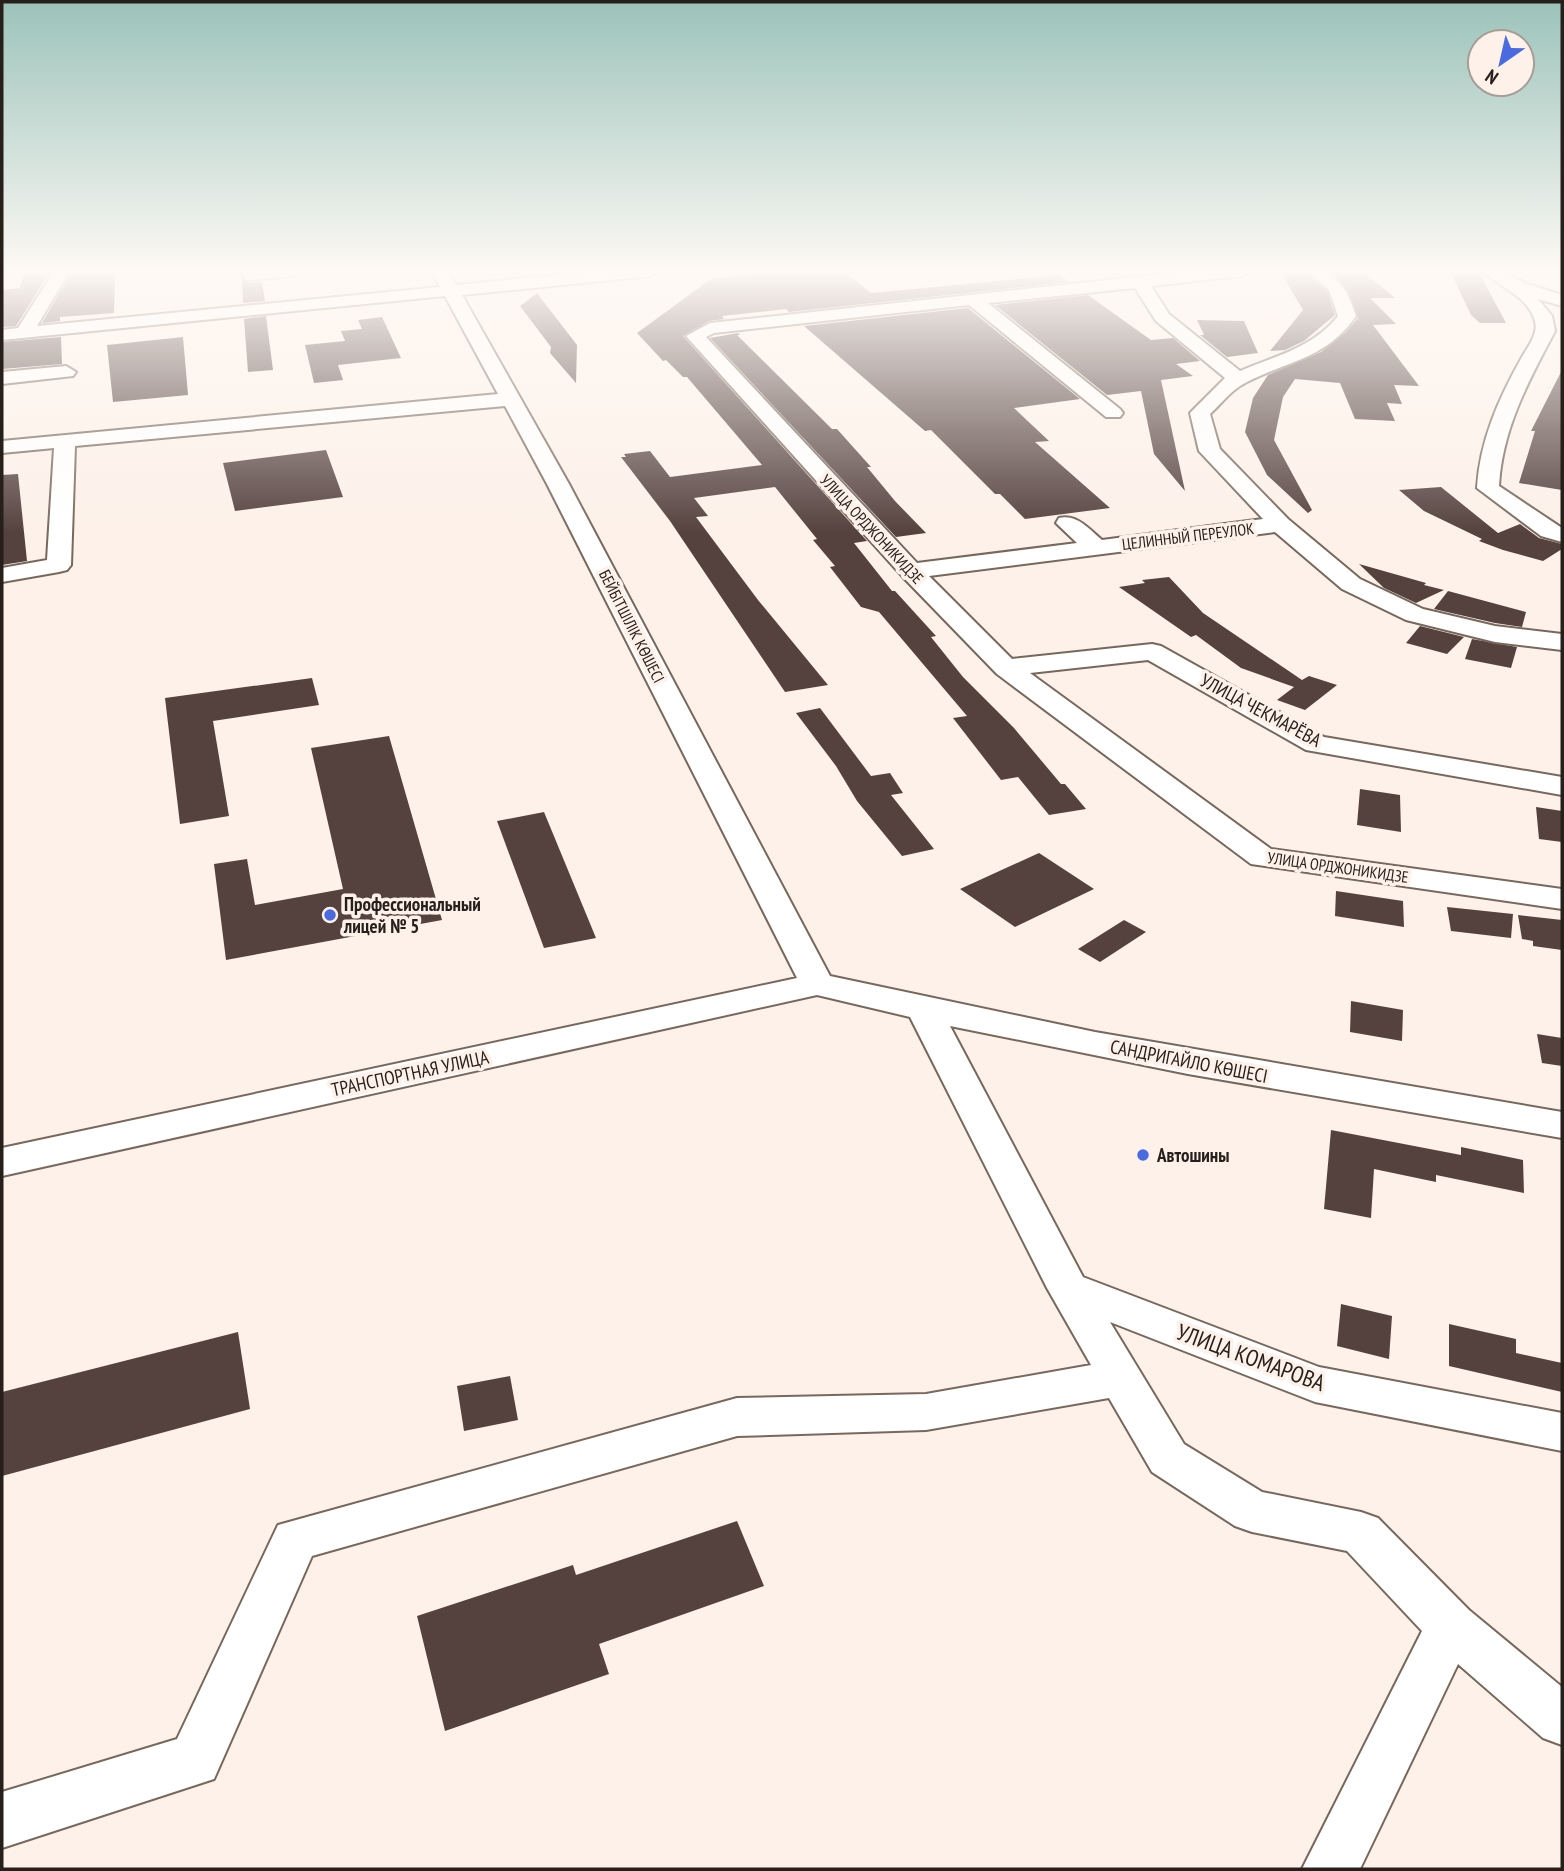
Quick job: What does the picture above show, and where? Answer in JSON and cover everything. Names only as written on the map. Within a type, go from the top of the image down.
[{"type":"street","name":"БЕЙБІТШІЛІК КӨШЕСІ","points":[[488,358],[817,985]]},
{"type":"street","name":"УЛИЦА ОРДЖОНИКИДЗЕ","points":[[715,358],[911,571],[1006,668],[1262,857],[1562,899]]},
{"type":"street","points":[[1046,358],[1114,413]]},
{"type":"street","points":[[1213,358],[1238,379]]},
{"type":"street","points":[[1289,358],[1238,379],[1200,413],[1210,451],[1280,524],[1351,584],[1415,615],[1495,634],[1562,642]]},
{"type":"street","points":[[1531,358],[1507,402],[1489,470],[1488,488],[1549,531],[1562,535]]},
{"type":"street","points":[[2,378],[66,372]]},
{"type":"street","points":[[2,447],[511,399]]},
{"type":"street","points":[[2,575],[59,565],[65,443]]},
{"type":"street","name":"ЦЕЛИННЫЙ ПЕРЕУЛОК","points":[[1067,523],[1097,547]]},
{"type":"street","name":"ЦЕЛИННЫЙ ПЕРЕУЛОК","points":[[911,571],[1280,524]]},
{"type":"street","name":"УЛИЦА ЧЕКМАРЁВА","points":[[1006,668],[1152,652],[1316,744],[1562,786]]},
{"type":"street","name":"САНДРИГАЙЛО КӨШЕСІ","points":[[817,985],[924,1010],[1258,1075],[1562,1125]]},
{"type":"street","name":"ТРАНСПОРТНАЯ УЛИЦА","points":[[2,1161],[817,985]]},
{"type":"street","points":[[924,1010],[1068,1288],[1168,1458],[1252,1511],[1361,1533],[1451,1626],[1562,1720]]},
{"type":"street","name":"УЛИЦА КОМАРОВА","points":[[1068,1288],[1315,1384],[1562,1432]]},
{"type":"street","points":[[2,1820],[195,1760],[295,1540],[737,1417],[926,1412],[1121,1378]]},
{"type":"street","points":[[1330,1869],[1451,1626]]},
{"type":"building","points":[[2,358],[62,358],[62,364],[2,369]]},
{"type":"building","points":[[108,358],[185,358],[188,395],[113,402]]},
{"type":"building","points":[[247,358],[271,358],[273,370],[248,372]]},
{"type":"building","points":[[308,358],[398,358],[338,365],[343,380],[314,383]]},
{"type":"building","points":[[555,358],[577,358],[576,383]]},
{"type":"building","points":[[661,358],[703,358],[867,541],[854,543],[892,591],[895,591],[936,636],[931,637],[963,677],[1014,728],[1086,809],[1049,815],[1018,777],[1001,780],[953,718],[967,716],[879,612],[861,607],[830,567],[835,566],[813,540],[817,539],[775,487],[694,498],[708,516],[696,517],[758,600],[828,685],[785,692],[670,521],[621,457],[626,457],[624,454],[650,451],[670,477],[762,465],[687,377],[683,377],[666,360]]},
{"type":"building","points":[[729,358],[761,358],[832,429],[837,429],[871,467],[867,467],[895,501],[926,533],[896,537]]},
{"type":"building","points":[[841,358],[1030,358],[1080,399],[1014,408],[1049,441],[1035,442],[1110,508],[1025,519],[1000,494],[995,494],[931,430],[925,431]]},
{"type":"building","points":[[1061,358],[1197,358],[1200,361],[1176,364],[1193,376],[1161,380],[1185,491],[1154,454],[1141,391],[1107,395]]},
{"type":"building","points":[[1306,358],[1398,358],[1419,386],[1394,385],[1402,404],[1387,403],[1395,421],[1355,419],[1340,383],[1295,379],[1283,397],[1274,440],[1312,510],[1308,513],[1267,475],[1245,432],[1253,398],[1268,375]]},
{"type":"building","points":[[1562,370],[1562,490],[1519,483],[1535,431],[1531,431]]},
{"type":"building","points":[[326,450],[343,497],[235,511],[223,463]]},
{"type":"building","points":[[18,474],[27,561],[2,565],[2,475]]},
{"type":"building","points":[[1441,487],[1498,533],[1520,524],[1539,538],[1562,544],[1562,549],[1543,561],[1503,550],[1479,541],[1482,539],[1424,511],[1399,490]]},
{"type":"building","points":[[1359,564],[1444,590],[1416,603],[1384,588]]},
{"type":"building","points":[[1169,577],[1203,613],[1302,680],[1309,676],[1337,685],[1305,710],[1277,700],[1294,687],[1241,668],[1196,635],[1191,637],[1119,587],[1145,583],[1142,580]]},
{"type":"building","points":[[1448,591],[1526,612],[1522,627],[1434,609]]},
{"type":"building","points":[[1420,626],[1464,637],[1447,654],[1406,643]]},
{"type":"building","points":[[1472,639],[1517,647],[1511,668],[1465,659]]},
{"type":"building","points":[[312,678],[319,705],[213,721],[229,816],[180,824],[165,698]]},
{"type":"building","points":[[820,708],[871,776],[890,773],[903,793],[891,795],[934,849],[902,856],[857,801],[836,766],[796,713]]},
{"type":"building","points":[[389,736],[442,920],[226,960],[214,864],[247,859],[255,905],[343,889],[311,748]]},
{"type":"building","points":[[1360,789],[1400,795],[1401,832],[1357,825]]},
{"type":"building","points":[[1536,807],[1562,811],[1562,842],[1539,839]]},
{"type":"building","points":[[544,812],[596,938],[544,948],[497,821]]},
{"type":"building","points":[[1039,853],[1094,889],[1015,927],[960,889]]},
{"type":"building","points":[[1336,891],[1403,901],[1404,927],[1335,916]]},
{"type":"building","points":[[1447,907],[1513,914],[1511,938],[1451,931]]},
{"type":"building","points":[[1518,915],[1562,920],[1562,950],[1533,946],[1533,941],[1522,939]]},
{"type":"building","points":[[1124,920],[1146,932],[1100,962],[1078,949]]},
{"type":"building","points":[[1351,1001],[1403,1010],[1402,1041],[1350,1032]]},
{"type":"building","points":[[1537,1034],[1562,1038],[1562,1066],[1542,1063]]},
{"type":"building","points":[[1331,1130],[1461,1155],[1461,1147],[1523,1160],[1524,1193],[1436,1175],[1436,1182],[1374,1169],[1371,1218],[1324,1209]]},
{"type":"building","points":[[1341,1304],[1392,1316],[1389,1359],[1337,1346]]},
{"type":"building","points":[[1449,1324],[1516,1339],[1516,1353],[1562,1363],[1562,1392],[1449,1366]]},
{"type":"building","points":[[238,1332],[250,1409],[2,1476],[2,1392]]},
{"type":"building","points":[[510,1376],[518,1420],[464,1431],[457,1386]]},
{"type":"building","points":[[737,1521],[764,1586],[599,1644],[609,1674],[445,1731],[417,1616],[573,1565],[576,1575]]},
{"type":"place","name":"Профессиональный лицей № 5","points":[[330,915]]},
{"type":"place","name":"Автошины","points":[[1143,1155]]}]
